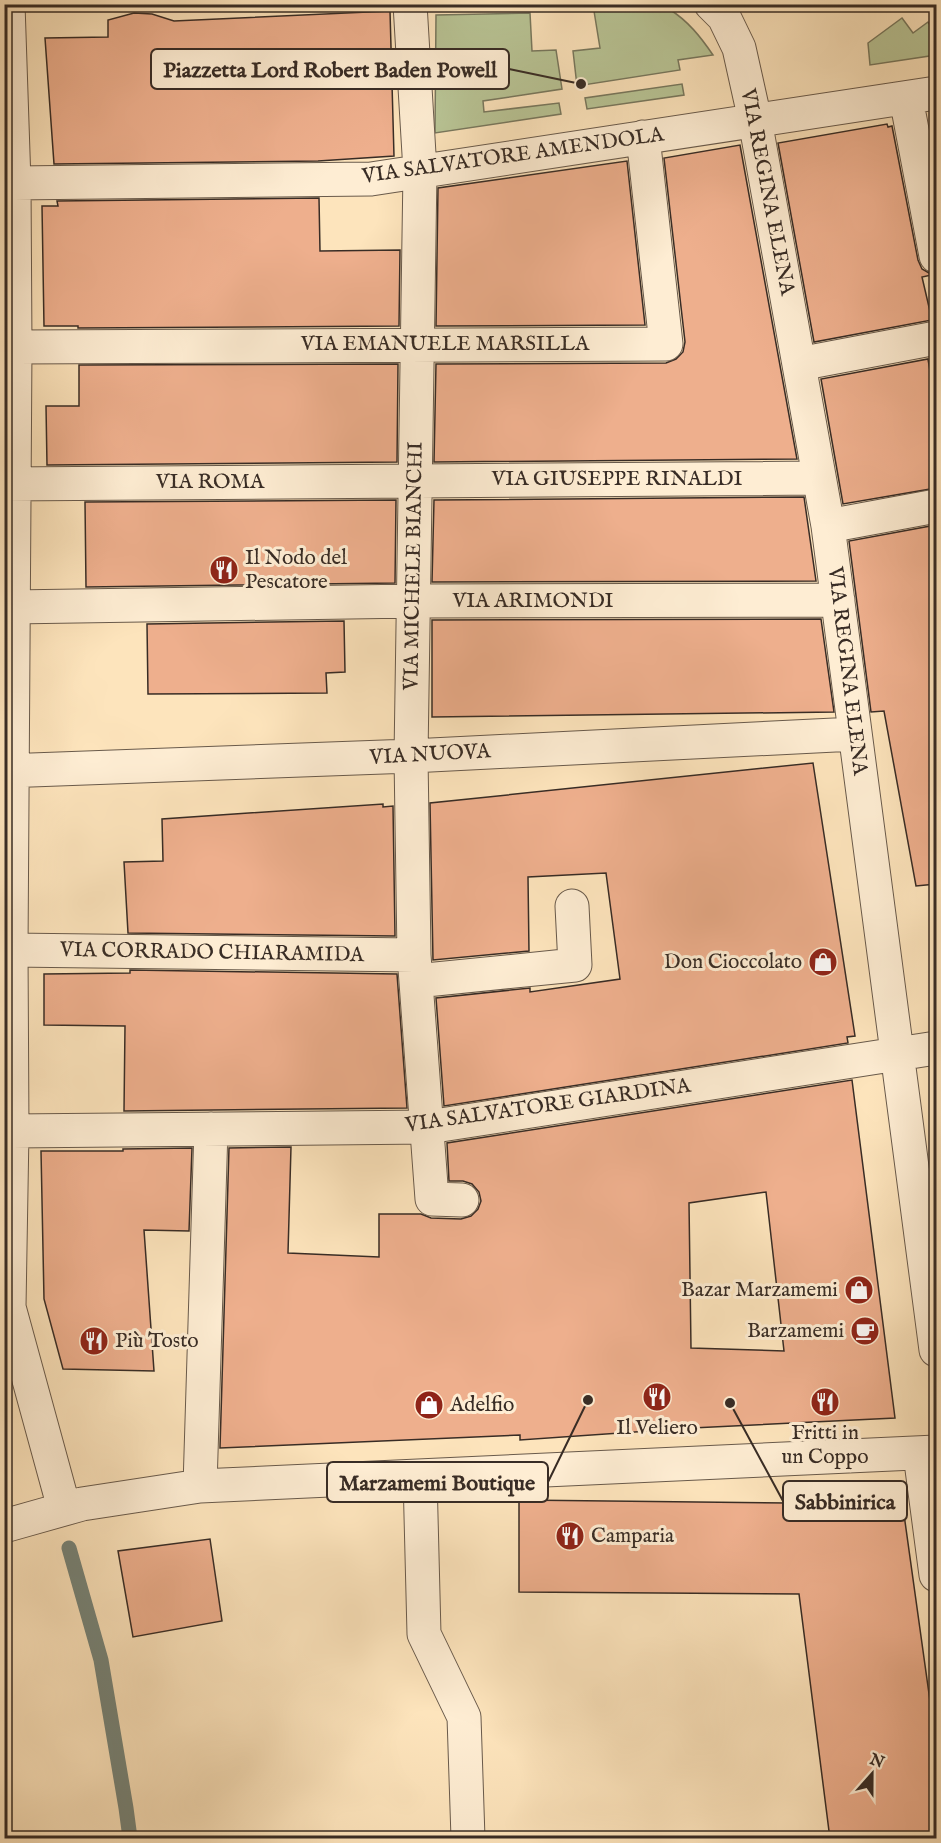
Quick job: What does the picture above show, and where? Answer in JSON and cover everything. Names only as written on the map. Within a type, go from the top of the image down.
[{"type":"street","points":[[8,4],[14,183],[15,346],[9,484],[12,607],[9,771],[12,1131],[9,1307],[64,1508]]},
{"type":"street","name":"VIA MICHELE BIANCHI","points":[[410,4],[420,171],[411,756],[415,968],[432,1199],[462,1200]]},
{"type":"street","name":"VIA REGINA ELENA","points":[[711,4],[724,17],[739,48],[828,526],[897,1055],[927,1208],[936,1350]]},
{"type":"street","points":[[921,95],[936,256]]},
{"type":"street","name":"VIA SALVATORE AMENDOLA","points":[[14,183],[371,179],[921,95]]},
{"type":"street","name":"VIA EMANUELE MARSILLA","points":[[15,346],[666,344],[643,137]]},
{"type":"street","points":[[798,364],[936,338]]},
{"type":"street","name":"VIA GIUSEPPE RINALDI","points":[[415,481],[818,478]]},
{"type":"street","name":"VIA ROMA","points":[[9,484],[415,481]]},
{"type":"street","points":[[828,526],[936,506]]},
{"type":"street","name":"VIA ARIMONDI","points":[[12,607],[414,601],[838,600]]},
{"type":"street","name":"VIA NUOVA","points":[[9,771],[411,756],[855,734]]},
{"type":"street","name":"VIA CORRADO CHIARAMIDA","points":[[11,950],[415,968],[576,965],[572,906]]},
{"type":"street","name":"VIA SALVATORE GIARDINA","points":[[12,1131],[428,1127],[936,1048]]},
{"type":"street","points":[[200,1486],[211,1129]]},
{"type":"street","points":[[4,1526],[64,1508],[200,1486],[928,1453],[936,1575]]},
{"type":"street","points":[[420,1476],[424,1634],[464,1717],[468,1839]]},
{"type":"green space","points":[[669,9],[693,29],[713,55],[678,60],[680,70],[577,86],[573,51],[600,48],[594,11]]},
{"type":"green space","points":[[530,13],[532,51],[556,50],[562,89],[483,101],[484,112],[559,103],[561,114],[435,133],[436,15]]},
{"type":"green space","points":[[902,18],[913,33],[928,22],[936,34],[936,55],[870,65],[868,43]]},
{"type":"green space","points":[[682,84],[684,95],[587,109],[585,98]]},
{"type":"building","points":[[390,11],[394,156],[318,161],[54,164],[45,38],[108,37],[108,20],[134,13],[152,14],[174,21]]},
{"type":"building","points":[[887,124],[888,127],[892,126],[918,260],[922,269],[936,274],[922,277],[932,320],[814,342],[778,143]]},
{"type":"building","points":[[740,145],[797,459],[434,462],[436,364],[666,363],[676,359],[683,352],[685,342],[664,158]]},
{"type":"building","points":[[627,161],[645,325],[436,326],[438,188]]},
{"type":"building","points":[[319,198],[320,251],[400,250],[399,326],[78,328],[78,326],[44,326],[42,206],[58,206],[57,201]]},
{"type":"building","points":[[928,359],[936,406],[936,488],[843,504],[821,379]]},
{"type":"building","points":[[398,364],[397,462],[47,465],[46,406],[79,406],[79,365]]},
{"type":"building","points":[[804,497],[816,581],[432,582],[434,500]]},
{"type":"building","points":[[396,500],[395,583],[86,587],[85,502]]},
{"type":"building","points":[[936,525],[936,884],[916,886],[884,711],[871,712],[849,541]]},
{"type":"building","points":[[821,619],[834,712],[432,717],[432,620]]},
{"type":"building","points":[[344,621],[345,672],[326,673],[327,693],[148,694],[147,624]]},
{"type":"building","points":[[813,763],[855,1036],[847,1037],[848,1043],[444,1106],[436,998],[530,988],[530,992],[620,979],[606,873],[528,877],[529,951],[433,960],[430,803]]},
{"type":"building","points":[[383,804],[383,807],[393,806],[395,936],[128,933],[124,862],[163,861],[162,819]]},
{"type":"building","points":[[130,970],[397,974],[407,1108],[124,1111],[125,1026],[44,1025],[44,974],[130,973]]},
{"type":"building","points":[[852,1080],[895,1418],[692,1428],[520,1440],[520,1435],[220,1448],[229,1148],[291,1147],[288,1253],[379,1257],[379,1214],[421,1214],[431,1218],[461,1219],[471,1216],[478,1209],[481,1201],[479,1192],[472,1184],[463,1181],[449,1181],[447,1143]],"holes":[[[766,1192],[784,1351],[691,1348],[689,1203]]]},
{"type":"building","points":[[192,1148],[189,1231],[144,1230],[154,1371],[63,1369],[44,1299],[41,1151]]},
{"type":"building","points":[[862,1497],[902,1500],[936,1744],[936,1839],[830,1839],[799,1594],[519,1592],[519,1500],[788,1503]]},
{"type":"building","points":[[210,1539],[222,1621],[133,1637],[118,1551]]},
{"type":"waterway","points":[[69,1548],[101,1660],[130,1838]]},
{"type":"place","name":"Piazzetta Lord Robert Baden Powell","points":[[581,84]]},
{"type":"place","name":"Il Nodo del Pescatore","points":[[224,570]]},
{"type":"place","name":"Don Cioccolato","points":[[823,962]]},
{"type":"place","name":"Bazar Marzamemi","points":[[859,1290]]},
{"type":"place","name":"Barzamemi","points":[[865,1331]]},
{"type":"place","name":"Più Tosto","points":[[94,1341]]},
{"type":"place","name":"Il Veliero","points":[[657,1397]]},
{"type":"place","name":"Marzamemi Boutique","points":[[588,1400]]},
{"type":"place","name":"Fritti in un Coppo","points":[[825,1402]]},
{"type":"place","name":"Sabbinirica","points":[[730,1403]]},
{"type":"place","name":"Adelfio","points":[[429,1405]]},
{"type":"place","name":"Camparia","points":[[570,1536]]}]
